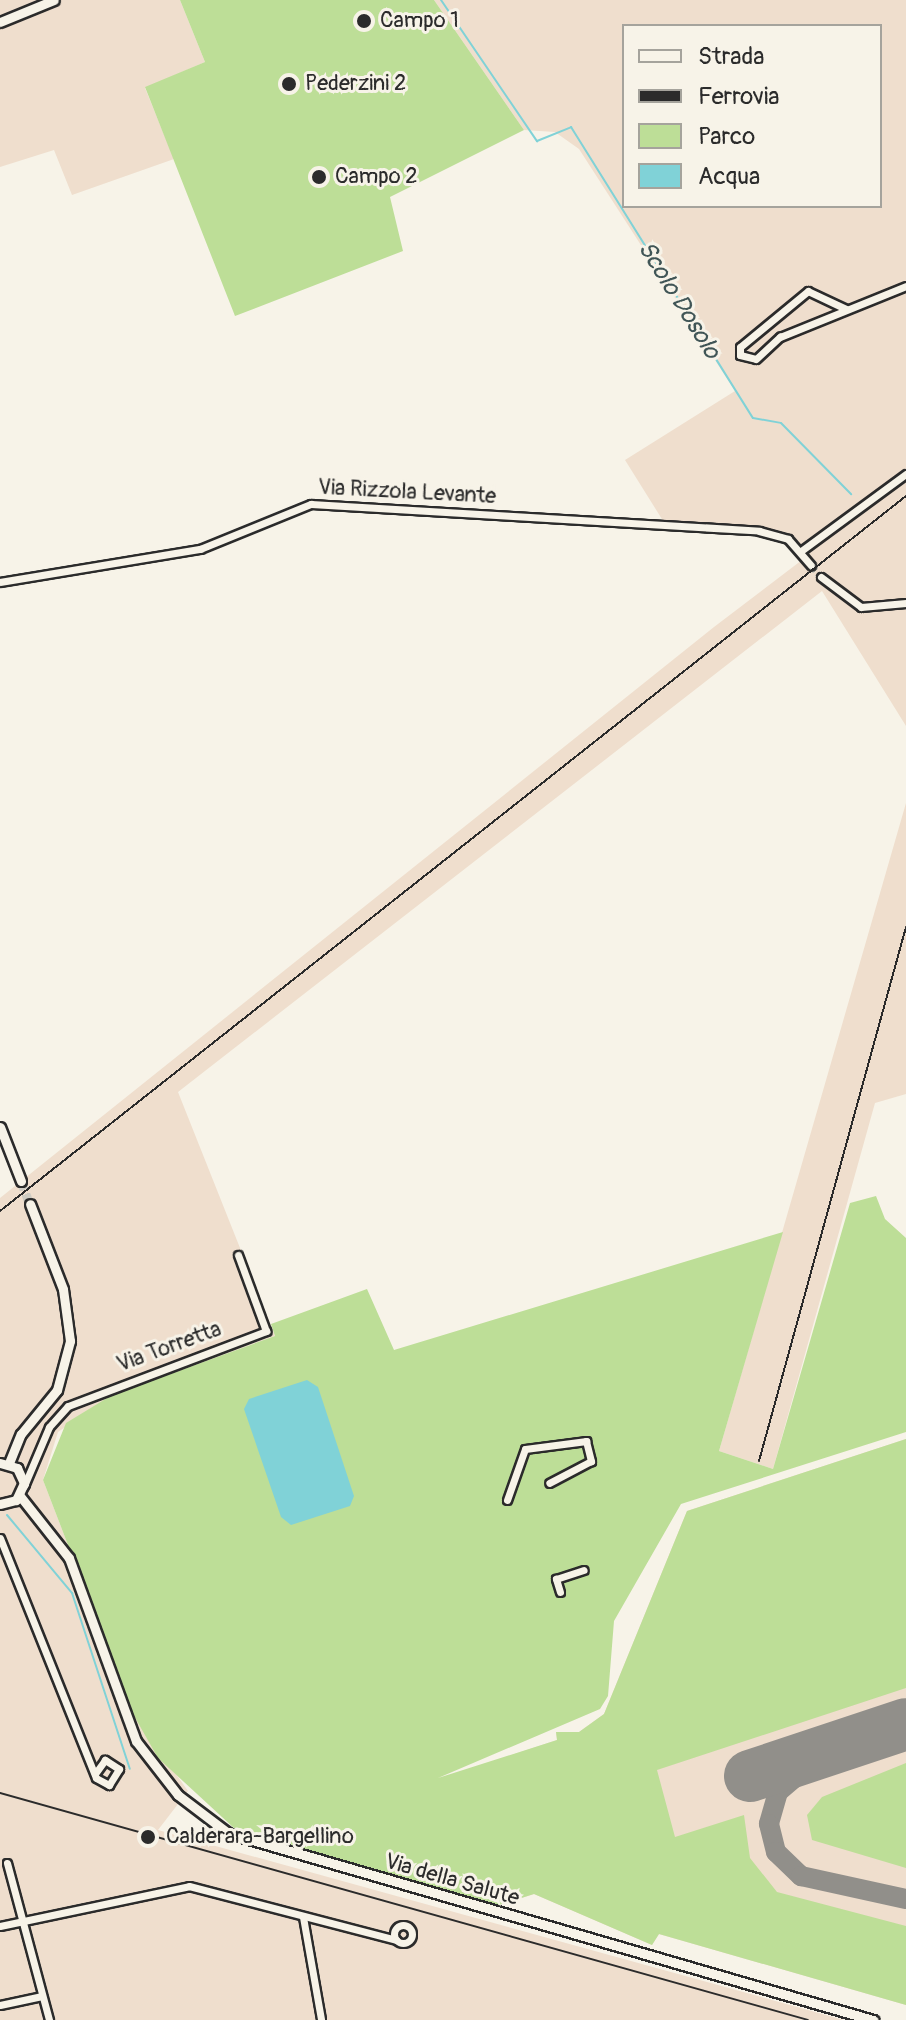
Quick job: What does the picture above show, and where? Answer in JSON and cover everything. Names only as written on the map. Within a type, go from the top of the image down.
[{"type":"street","points":[[0,22],[54,0]]},
{"type":"street","points":[[846,309],[808,291],[740,347],[740,355],[756,359],[780,337],[906,286]]},
{"type":"street","points":[[801,551],[906,474]]},
{"type":"street","name":"Via Rizzola Levante","points":[[0,582],[200,549],[311,504],[759,531],[801,551],[811,565]]},
{"type":"street","points":[[821,577],[861,607],[906,603]]},
{"type":"street","points":[[0,1127],[21,1181]]},
{"type":"street","points":[[9,1465],[21,1434],[57,1390],[70,1341],[63,1289],[30,1204]]},
{"type":"street","name":"Via Torretta","points":[[21,1492],[39,1459],[49,1427],[68,1406],[266,1331],[238,1255]]},
{"type":"street","points":[[507,1500],[525,1449],[586,1441],[591,1461],[549,1483]]},
{"type":"street","points":[[9,1465],[39,1459]]},
{"type":"street","name":"Via della Salute","points":[[9,1465],[21,1492],[69,1558],[136,1741],[178,1795],[228,1833],[873,2020]]},
{"type":"street","points":[[0,1504],[21,1492]]},
{"type":"street","points":[[0,1538],[87,1755],[95,1774],[105,1785],[118,1777],[115,1763],[101,1762],[87,1755]]},
{"type":"street","points":[[560,1592],[556,1579],[584,1570]]},
{"type":"street","points":[[95,1774],[101,1762]]},
{"type":"street","points":[[7,1863],[49,2020]]},
{"type":"street","points":[[0,1926],[184,1886],[396,1940]]},
{"type":"street","points":[[303,1917],[322,2020],[315,2020]]},
{"type":"street","points":[[0,2005],[42,1996]]},
{"type":"shaded area","points":[[0,0],[180,0],[205,62],[145,88],[174,159],[72,195],[54,150],[0,167]]},
{"type":"shaded area","points":[[434,0],[906,0],[906,726],[822,591],[178,1092],[275,1336],[113,1395],[58,1432],[43,1480],[133,1714],[188,1791],[158,1830],[844,2020],[0,2020],[0,1198],[714,627],[802,560],[807,567],[815,561],[788,533],[665,524],[625,460],[735,391],[579,149],[555,132],[524,130]]},
{"type":"shaded area","points":[[906,803],[906,1094],[875,1103],[773,1469],[719,1451]]},
{"type":"shaded area","points":[[906,1439],[906,2005],[659,1934],[652,1945],[534,1894],[499,1905],[439,1779],[557,1740],[556,1732],[579,1732],[604,1714],[687,1511]]},
{"type":"green space","points":[[180,0],[434,0],[524,130],[390,197],[403,251],[235,316],[145,87],[205,62]]},
{"type":"green space","points":[[876,1196],[885,1219],[906,1238],[906,1432],[681,1504],[614,1621],[608,1696],[600,1709],[438,1778],[557,1740],[556,1732],[579,1732],[604,1714],[687,1511],[906,1439],[906,1688],[657,1770],[675,1837],[744,1815],[750,1858],[777,1892],[906,1926],[906,2005],[659,1934],[652,1945],[534,1894],[499,1905],[264,1841],[235,1829],[158,1758],[133,1714],[43,1480],[66,1423],[112,1395],[275,1336],[271,1324],[367,1289],[394,1350],[783,1232],[719,1451],[773,1469],[850,1203]]},
{"type":"green space","points":[[906,1763],[906,1868],[812,1840],[807,1815],[822,1797]]},
{"type":"water","points":[[307,1380],[318,1387],[354,1496],[350,1506],[291,1525],[281,1517],[244,1409],[249,1399]]},
{"type":"waterway","name":"Scolo Dosolo","points":[[441,0],[537,141],[571,127],[753,418],[781,423],[851,494]]},
{"type":"waterway","points":[[7,1515],[72,1593],[130,1769]]},
{"type":"taxiway","points":[[826,1751],[778,1792],[769,1824],[776,1852],[801,1876],[906,1899]]},
{"type":"runway","points":[[750,1776],[906,1724]]},
{"type":"tunnel","points":[[811,565],[821,577]]},
{"type":"tunnel","points":[[21,1181],[30,1204]]},
{"type":"railway","points":[[0,1211],[906,496]]},
{"type":"railway","points":[[759,1461],[906,927]]},
{"type":"railway","points":[[0,1793],[808,2020]]},
{"type":"place","name":"Campo 1","points":[[364,21]]},
{"type":"place","name":"Pederzini 2","points":[[289,84]]},
{"type":"place","name":"Campo 2","points":[[319,177]]},
{"type":"place","name":"Calderara-Bargellino","points":[[148,1837]]}]
